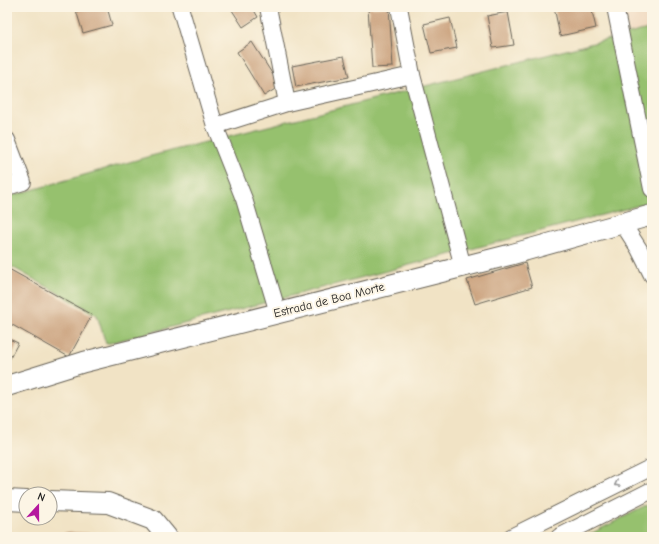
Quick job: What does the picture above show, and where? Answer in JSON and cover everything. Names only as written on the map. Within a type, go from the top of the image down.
[{"type":"main road","name":"Estrada de Boa Morte","points":[[7,386],[84,362],[463,267],[652,215]]},
{"type":"main road","points":[[7,500],[18,501]]},
{"type":"main road","points":[[58,501],[108,502],[153,520],[167,537]]},
{"type":"street","points":[[180,7],[215,126],[244,199],[278,313]]},
{"type":"street","points":[[268,7],[287,103]]},
{"type":"street","points":[[399,7],[412,76],[463,267]]},
{"type":"street","points":[[615,7],[652,189]]},
{"type":"street","points":[[215,126],[287,103],[412,76]]},
{"type":"street","points":[[7,140],[23,182],[7,186]]},
{"type":"street","points":[[623,224],[639,249],[652,275]]},
{"type":"street","points":[[511,537],[652,467]]},
{"type":"street","points":[[559,537],[652,490]]},
{"type":"shaded area","points":[[624,7],[652,7],[652,28],[629,34]]},
{"type":"green space","points":[[652,28],[652,202],[106,344],[97,315],[7,264],[7,197],[147,157]]},
{"type":"green space","points":[[652,503],[652,537],[584,537]]},
{"type":"building","points":[[75,7],[107,7],[112,25],[83,33]]},
{"type":"building","points":[[230,7],[252,7],[258,17],[243,27]]},
{"type":"building","points":[[389,7],[393,67],[372,68],[368,8]]},
{"type":"building","points":[[554,7],[591,7],[596,28],[560,36]]},
{"type":"building","points":[[508,12],[514,45],[493,48],[487,16]]},
{"type":"building","points":[[450,18],[457,48],[431,53],[424,24]]},
{"type":"building","points":[[252,42],[280,86],[264,96],[237,52]]},
{"type":"building","points":[[344,56],[349,77],[296,87],[292,66]]},
{"type":"building","points":[[525,263],[532,287],[475,304],[467,280]]},
{"type":"building","points":[[7,268],[92,315],[69,357],[7,322]]},
{"type":"building","points":[[7,338],[18,343],[7,364]]},
{"type":"building","points":[[65,532],[89,533],[88,537],[64,537]]}]
